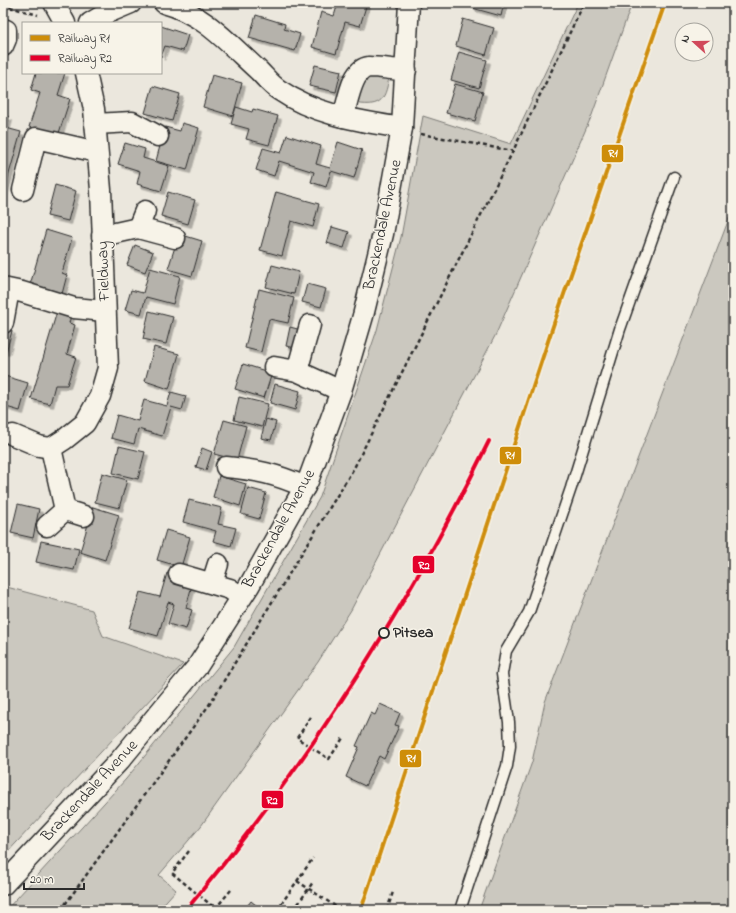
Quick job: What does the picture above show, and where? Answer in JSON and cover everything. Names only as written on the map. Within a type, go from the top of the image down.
[{"type":"street","points":[[92,22],[105,14],[131,3]]},
{"type":"street","points":[[164,3],[199,9],[277,89],[304,105],[343,117],[402,128]]},
{"type":"street","name":"Brackendale Avenue","points":[[3,885],[120,760],[197,667],[241,598],[305,487],[341,391],[363,316],[383,234],[402,128],[409,3]]},
{"type":"street","points":[[49,10],[64,22]]},
{"type":"street","points":[[343,117],[355,75],[362,69],[368,67],[406,70]]},
{"type":"street","name":"Fieldway","points":[[51,448],[65,440],[84,423],[100,396],[108,368],[98,152],[95,124],[86,74]]},
{"type":"street","points":[[95,124],[132,122],[158,136]]},
{"type":"street","points":[[22,190],[36,138],[98,152]]},
{"type":"street","points":[[102,236],[142,219],[175,238]]},
{"type":"street","points":[[3,323],[6,289],[22,292],[74,308],[105,311]]},
{"type":"street","points":[[297,370],[310,325]]},
{"type":"street","points":[[274,367],[297,370],[341,391]]},
{"type":"street","points":[[12,435],[39,446],[51,448],[65,510]]},
{"type":"street","points":[[226,467],[259,463],[278,475],[305,487]]},
{"type":"street","points":[[65,510],[84,516]]},
{"type":"street","points":[[47,526],[65,510]]},
{"type":"street","points":[[212,583],[218,564]]},
{"type":"street","points":[[179,574],[230,589],[241,598]]},
{"type":"lane","points":[[460,910],[507,766],[510,746],[509,722],[502,674],[506,651],[529,612],[571,488],[620,329],[674,178]]},
{"type":"path","points":[[402,128],[414,133],[513,151],[584,3]]},
{"type":"path","points":[[3,5],[49,10]]},
{"type":"path","points":[[311,717],[296,738],[329,759],[343,738]]},
{"type":"path","points":[[189,851],[172,873],[216,910],[230,890]]},
{"type":"path","points":[[277,910],[313,858]]},
{"type":"path","points":[[297,880],[341,910]]},
{"type":"path","points":[[294,910],[313,882]]},
{"type":"path","points":[[387,910],[393,892]]},
{"type":"shaded area","points":[[578,3],[632,3],[592,115],[496,334],[351,610],[318,662],[201,826],[159,875],[176,890],[158,910],[6,910],[126,779],[234,647],[320,497],[377,330],[401,237],[423,116],[511,144]]},
{"type":"shaded area","points":[[363,76],[389,77],[383,98],[375,103],[369,104],[353,103]]},
{"type":"shaded area","points":[[733,208],[733,910],[479,910],[532,762],[545,702]]},
{"type":"shaded area","points":[[3,586],[92,610],[103,636],[183,664],[3,857]]},
{"type":"building","points":[[338,3],[367,3],[360,26],[345,22],[336,54],[312,47],[321,12],[334,16]]},
{"type":"building","points":[[474,3],[504,3],[501,16],[472,8]]},
{"type":"building","points":[[256,15],[285,24],[284,29],[300,34],[295,51],[249,38]]},
{"type":"building","points":[[463,19],[494,28],[486,55],[456,46]]},
{"type":"building","points":[[162,26],[188,35],[183,51],[165,46],[162,54]]},
{"type":"building","points":[[459,52],[487,60],[479,88],[451,80]]},
{"type":"building","points":[[315,65],[341,71],[336,92],[309,86]]},
{"type":"building","points":[[36,74],[65,74],[58,95],[70,99],[58,136],[29,127],[40,93],[31,90]]},
{"type":"building","points":[[212,75],[242,83],[233,116],[203,107]]},
{"type":"building","points":[[455,84],[483,92],[475,121],[446,113]]},
{"type":"building","points":[[153,86],[180,94],[172,121],[145,113]]},
{"type":"building","points":[[236,107],[252,112],[253,109],[278,116],[269,145],[246,139],[249,129],[231,124]]},
{"type":"building","points":[[3,116],[9,117],[6,128],[21,132],[3,195]]},
{"type":"building","points":[[182,123],[199,128],[187,170],[156,161],[165,127],[180,131]]},
{"type":"building","points":[[287,135],[321,146],[316,164],[330,168],[338,142],[362,150],[354,178],[331,171],[326,187],[311,182],[314,172],[279,161],[274,176],[256,170],[263,148],[281,153]]},
{"type":"building","points":[[125,143],[145,149],[143,158],[169,166],[161,191],[137,184],[140,171],[118,164]]},
{"type":"building","points":[[55,185],[76,191],[68,221],[47,216]]},
{"type":"building","points":[[168,192],[195,200],[188,224],[161,216]]},
{"type":"building","points":[[276,192],[319,204],[313,227],[291,221],[282,256],[260,250]]},
{"type":"building","points":[[332,227],[349,232],[344,248],[327,243]]},
{"type":"building","points":[[46,230],[72,238],[62,273],[67,275],[62,294],[30,285]]},
{"type":"building","points":[[179,234],[202,241],[192,276],[168,269]]},
{"type":"building","points":[[135,245],[153,252],[145,272],[127,265]]},
{"type":"building","points":[[272,265],[299,272],[294,294],[266,287]]},
{"type":"building","points":[[150,268],[180,276],[173,304],[146,297],[141,314],[125,310],[131,290],[143,293]]},
{"type":"building","points":[[307,284],[326,289],[321,307],[302,302]]},
{"type":"building","points":[[259,289],[294,298],[288,323],[269,319],[261,352],[245,348]]},
{"type":"building","points":[[58,308],[72,312],[69,323],[75,325],[67,354],[76,357],[67,385],[55,385],[50,404],[31,399]]},
{"type":"building","points":[[149,311],[173,317],[166,344],[143,339]]},
{"type":"building","points":[[290,327],[305,331],[301,349],[286,346]]},
{"type":"building","points":[[3,328],[12,331],[6,352],[3,351]]},
{"type":"building","points":[[154,347],[179,354],[169,389],[145,381]]},
{"type":"building","points":[[243,364],[272,373],[264,398],[235,389]]},
{"type":"building","points":[[5,376],[28,383],[20,411],[3,406],[3,384]]},
{"type":"building","points":[[275,384],[300,391],[295,410],[270,403]]},
{"type":"building","points":[[171,392],[186,396],[182,410],[171,407],[162,436],[138,429],[134,444],[111,438],[117,415],[138,421],[144,400],[167,406]]},
{"type":"building","points":[[239,397],[268,404],[262,427],[234,420]]},
{"type":"building","points":[[266,419],[276,422],[271,440],[261,438]]},
{"type":"building","points":[[224,420],[246,426],[237,460],[214,454]]},
{"type":"building","points":[[119,446],[145,452],[138,479],[113,473]]},
{"type":"building","points":[[202,448],[212,452],[206,470],[196,467]]},
{"type":"building","points":[[102,473],[127,480],[119,508],[95,502]]},
{"type":"building","points":[[219,476],[246,484],[240,506],[213,497]]},
{"type":"building","points":[[248,488],[266,493],[259,519],[241,514]]},
{"type":"building","points":[[189,500],[222,508],[218,524],[236,528],[231,546],[213,541],[216,531],[183,522]]},
{"type":"building","points":[[18,504],[39,509],[33,538],[11,533]]},
{"type":"building","points":[[93,507],[119,515],[105,560],[80,552]]},
{"type":"building","points":[[166,530],[190,537],[181,567],[157,560]]},
{"type":"building","points":[[41,541],[79,549],[74,570],[36,562]]},
{"type":"building","points":[[167,573],[193,581],[186,608],[192,610],[186,629],[168,624],[174,604],[168,602],[158,636],[129,628],[140,592],[160,597]]},
{"type":"building","points":[[380,704],[400,713],[395,725],[399,726],[384,759],[379,756],[365,786],[346,777],[359,747],[356,746],[371,713],[375,715]]},
{"type":"building","points":[[251,901],[262,910],[244,910]]},
{"type":"rail line","name":"R1","points":[[361,910],[553,326],[665,3]]},
{"type":"rail line","name":"R2","points":[[186,910],[230,856],[272,800],[313,743],[351,685],[424,565],[489,441]]},
{"type":"place","name":"Pitsea","points":[[384,633]]}]
